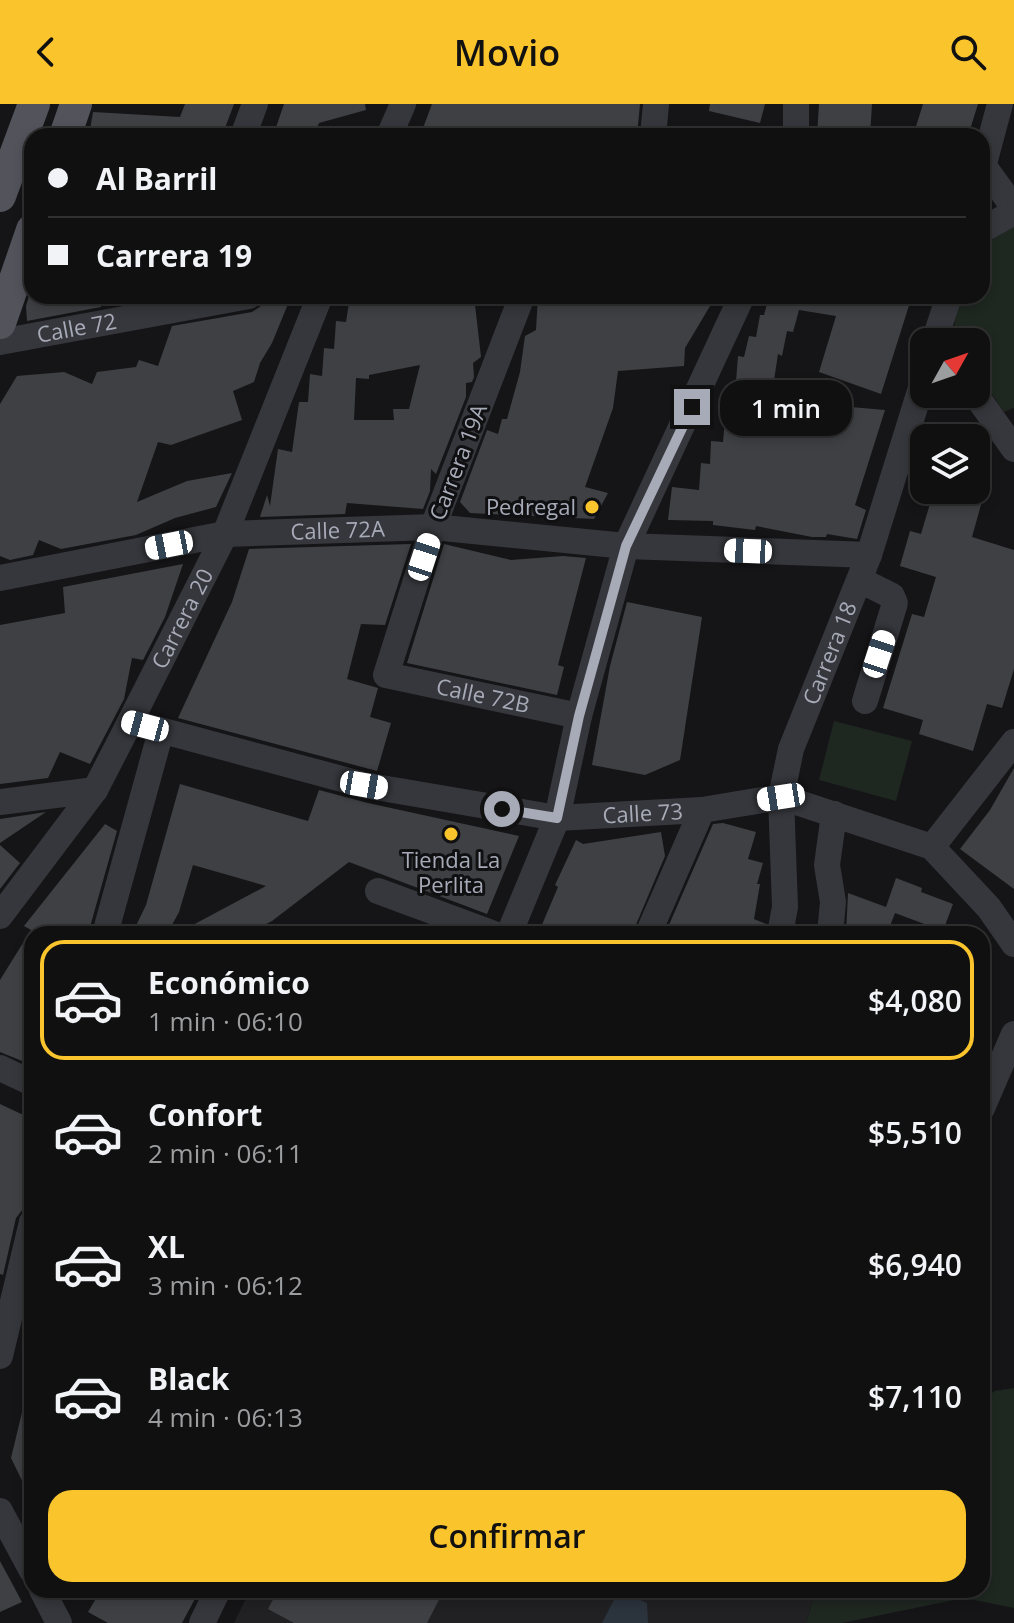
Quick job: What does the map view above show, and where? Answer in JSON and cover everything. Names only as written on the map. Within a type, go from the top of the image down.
[{"type":"main road","points":[[0,196],[8,152],[34,104]]},
{"type":"main road","points":[[68,128],[76,104]]},
{"type":"main road","points":[[0,323],[24,253]]},
{"type":"street","points":[[246,128],[255,104]]},
{"type":"street","points":[[392,128],[403,104]]},
{"type":"street","points":[[654,128],[656,104]]},
{"type":"street","points":[[796,104],[796,128]]},
{"type":"street","points":[[990,142],[1000,104]]},
{"type":"street","points":[[990,177],[1014,210],[990,225]]},
{"type":"street","name":"Calle 72","points":[[0,342],[179,304]]},
{"type":"street","name":"Carrera 20","points":[[0,916],[95,790],[225,534],[317,304]]},
{"type":"street","name":"Carrera 19A","points":[[386,675],[433,527],[519,304]]},
{"type":"street","points":[[512,926],[557,818],[579,716],[626,546],[738,304]]},
{"type":"street","points":[[939,328],[947,304]]},
{"type":"street","name":"Carrera 18","points":[[781,926],[785,907],[781,797],[791,749],[860,580],[915,408]]},
{"type":"street","points":[[986,408],[1010,437]]},
{"type":"street","name":"Calle 72A","points":[[0,578],[225,534],[433,527],[626,546],[869,555]]},
{"type":"street","points":[[860,580],[892,596],[895,603],[865,701]]},
{"type":"street","name":"Calle 72B","points":[[386,675],[579,716]]},
{"type":"street","name":"Calle 73","points":[[130,722],[364,785],[557,818],[702,810],[781,797],[932,847],[989,908],[1014,944]]},
{"type":"street","points":[[107,926],[161,731]]},
{"type":"street","points":[[932,847],[1014,742]]},
{"type":"street","points":[[0,802],[95,790]]},
{"type":"street","points":[[651,926],[702,810]]},
{"type":"street","points":[[831,926],[833,902],[827,865],[834,814]]},
{"type":"street","points":[[378,891],[472,926]]},
{"type":"street","points":[[990,1090],[1014,1034]]},
{"type":"street","points":[[0,1068],[24,1079]]},
{"type":"street","points":[[0,1356],[24,1304]]},
{"type":"street","points":[[0,1511],[24,1556]]},
{"type":"street","points":[[46,1598],[59,1623]]},
{"type":"street","points":[[202,1623],[214,1598]]},
{"type":"shaded area","points":[[1014,223],[1014,408],[1004,412],[990,392],[990,328],[954,328],[957,304],[990,304],[990,240]]},
{"type":"shaded area","points":[[834,721],[912,741],[896,801],[819,780]]},
{"type":"shaded area","points":[[1014,1388],[1014,1608],[964,1598],[990,1598],[990,1394]]},
{"type":"shaded area","points":[[246,1598],[814,1598],[806,1623],[234,1623]]},
{"type":"shaded area","points":[[615,1598],[636,1598],[647,1603],[648,1623],[602,1623]]},
{"type":"shaded area","points":[[814,1598],[964,1598],[842,1623],[806,1623]]},
{"type":"building","points":[[185,104],[234,104],[225,128],[90,128],[93,112],[180,117]]},
{"type":"building","points":[[284,104],[365,104],[366,110],[319,123],[317,128],[276,128]]},
{"type":"building","points":[[432,104],[640,104],[638,128],[423,128]]},
{"type":"building","points":[[710,104],[765,104],[760,123],[709,111]]},
{"type":"building","points":[[819,104],[872,104],[870,128],[818,128]]},
{"type":"building","points":[[923,104],[978,104],[970,128],[916,128]]},
{"type":"building","points":[[101,304],[101,307],[27,321],[26,306]]},
{"type":"building","points":[[288,304],[254,382],[233,391],[242,420],[171,445],[158,442],[137,502],[187,481],[232,473],[216,507],[175,518],[136,535],[61,549],[39,540],[33,555],[10,560],[0,556],[0,404],[17,376],[64,372],[92,384],[97,372],[136,367],[139,360],[158,366],[172,326],[252,312],[261,306]]},
{"type":"building","points":[[349,304],[475,304],[481,357],[473,363],[474,377],[472,382],[466,383],[466,397],[436,474],[431,469],[430,491],[423,509],[347,503],[345,514],[260,517],[267,495],[270,506],[278,449],[292,452],[299,402],[308,402],[310,374],[322,376],[324,348],[334,349],[336,321],[346,322]],"holes":[[[420,365],[409,409],[393,409],[394,420],[354,420],[356,378],[369,379],[369,375]]]},
{"type":"building","points":[[538,304],[711,304],[685,348],[684,366],[618,371],[613,408],[585,487],[608,493],[594,519],[470,513],[460,502],[487,430],[498,434],[502,419],[507,419],[520,372],[525,336],[536,330]]},
{"type":"building","points":[[767,304],[909,304],[881,394],[819,372],[836,316],[799,310],[793,332],[787,331],[782,356],[778,354],[771,400],[885,410],[855,505],[866,510],[857,539],[827,534],[826,537],[812,537],[756,526],[755,530],[713,525],[713,521],[668,520],[672,487],[699,490],[701,463],[710,464],[711,441],[723,442],[725,419],[733,420],[738,356],[744,357],[749,336],[756,337],[760,315],[764,315]]},
{"type":"building","points":[[930,504],[981,504],[972,537],[1014,550],[1014,669],[1002,708],[987,704],[973,751],[919,734],[923,720],[883,708],[912,614],[924,617],[936,577],[900,566],[910,531],[921,534]]},
{"type":"building","points":[[411,544],[385,625],[361,624],[347,679],[378,688],[370,717],[391,723],[377,771],[178,718],[232,602],[249,549]]},
{"type":"building","points":[[444,544],[511,560],[563,556],[586,558],[558,665],[564,667],[557,695],[407,663]]},
{"type":"building","points":[[183,564],[165,617],[143,660],[132,658],[124,699],[90,764],[60,752],[48,778],[0,784],[0,625],[65,613],[63,587]]},
{"type":"building","points":[[627,602],[702,617],[680,760],[645,775],[592,765],[610,666]]},
{"type":"building","points":[[1014,768],[1014,889],[960,849],[990,810]]},
{"type":"building","points":[[180,784],[308,821],[319,790],[519,836],[487,914],[349,862],[262,926],[191,926],[266,886],[193,865],[179,912],[171,926],[136,926],[146,905]]},
{"type":"building","points":[[46,812],[0,843],[0,819]]},
{"type":"building","points":[[723,823],[756,832],[748,859],[763,863],[757,884],[760,884],[754,919],[766,926],[668,926],[713,824]]},
{"type":"building","points":[[105,824],[117,831],[90,926],[24,926]]},
{"type":"building","points":[[661,832],[665,856],[635,926],[541,926],[558,887],[555,885],[576,840],[583,844]]},
{"type":"building","points":[[0,845],[20,863],[0,889]]},
{"type":"building","points":[[896,878],[953,904],[945,926],[930,926],[895,913],[890,926],[846,926],[848,893],[886,907]]},
{"type":"building","points":[[24,941],[24,1062],[0,1052],[0,980]]},
{"type":"building","points":[[0,1104],[24,1115],[24,1205],[16,1218],[3,1275],[0,1274]]},
{"type":"building","points":[[24,1404],[24,1485],[11,1458]]},
{"type":"building","points":[[0,1561],[22,1602],[0,1612]]},
{"type":"building","points":[[96,1598],[195,1598],[182,1623],[108,1623],[88,1612]]},
{"type":"building","points":[[274,1598],[440,1598],[427,1623],[294,1623],[268,1609]]},
{"type":"place","name":"Pedregal","points":[[592,507]]},
{"type":"place","name":"Tienda La Perlita","points":[[451,834]]},
{"type":"route","points":[[502,809],[557,818],[579,716],[626,546],[692,407]]}]
